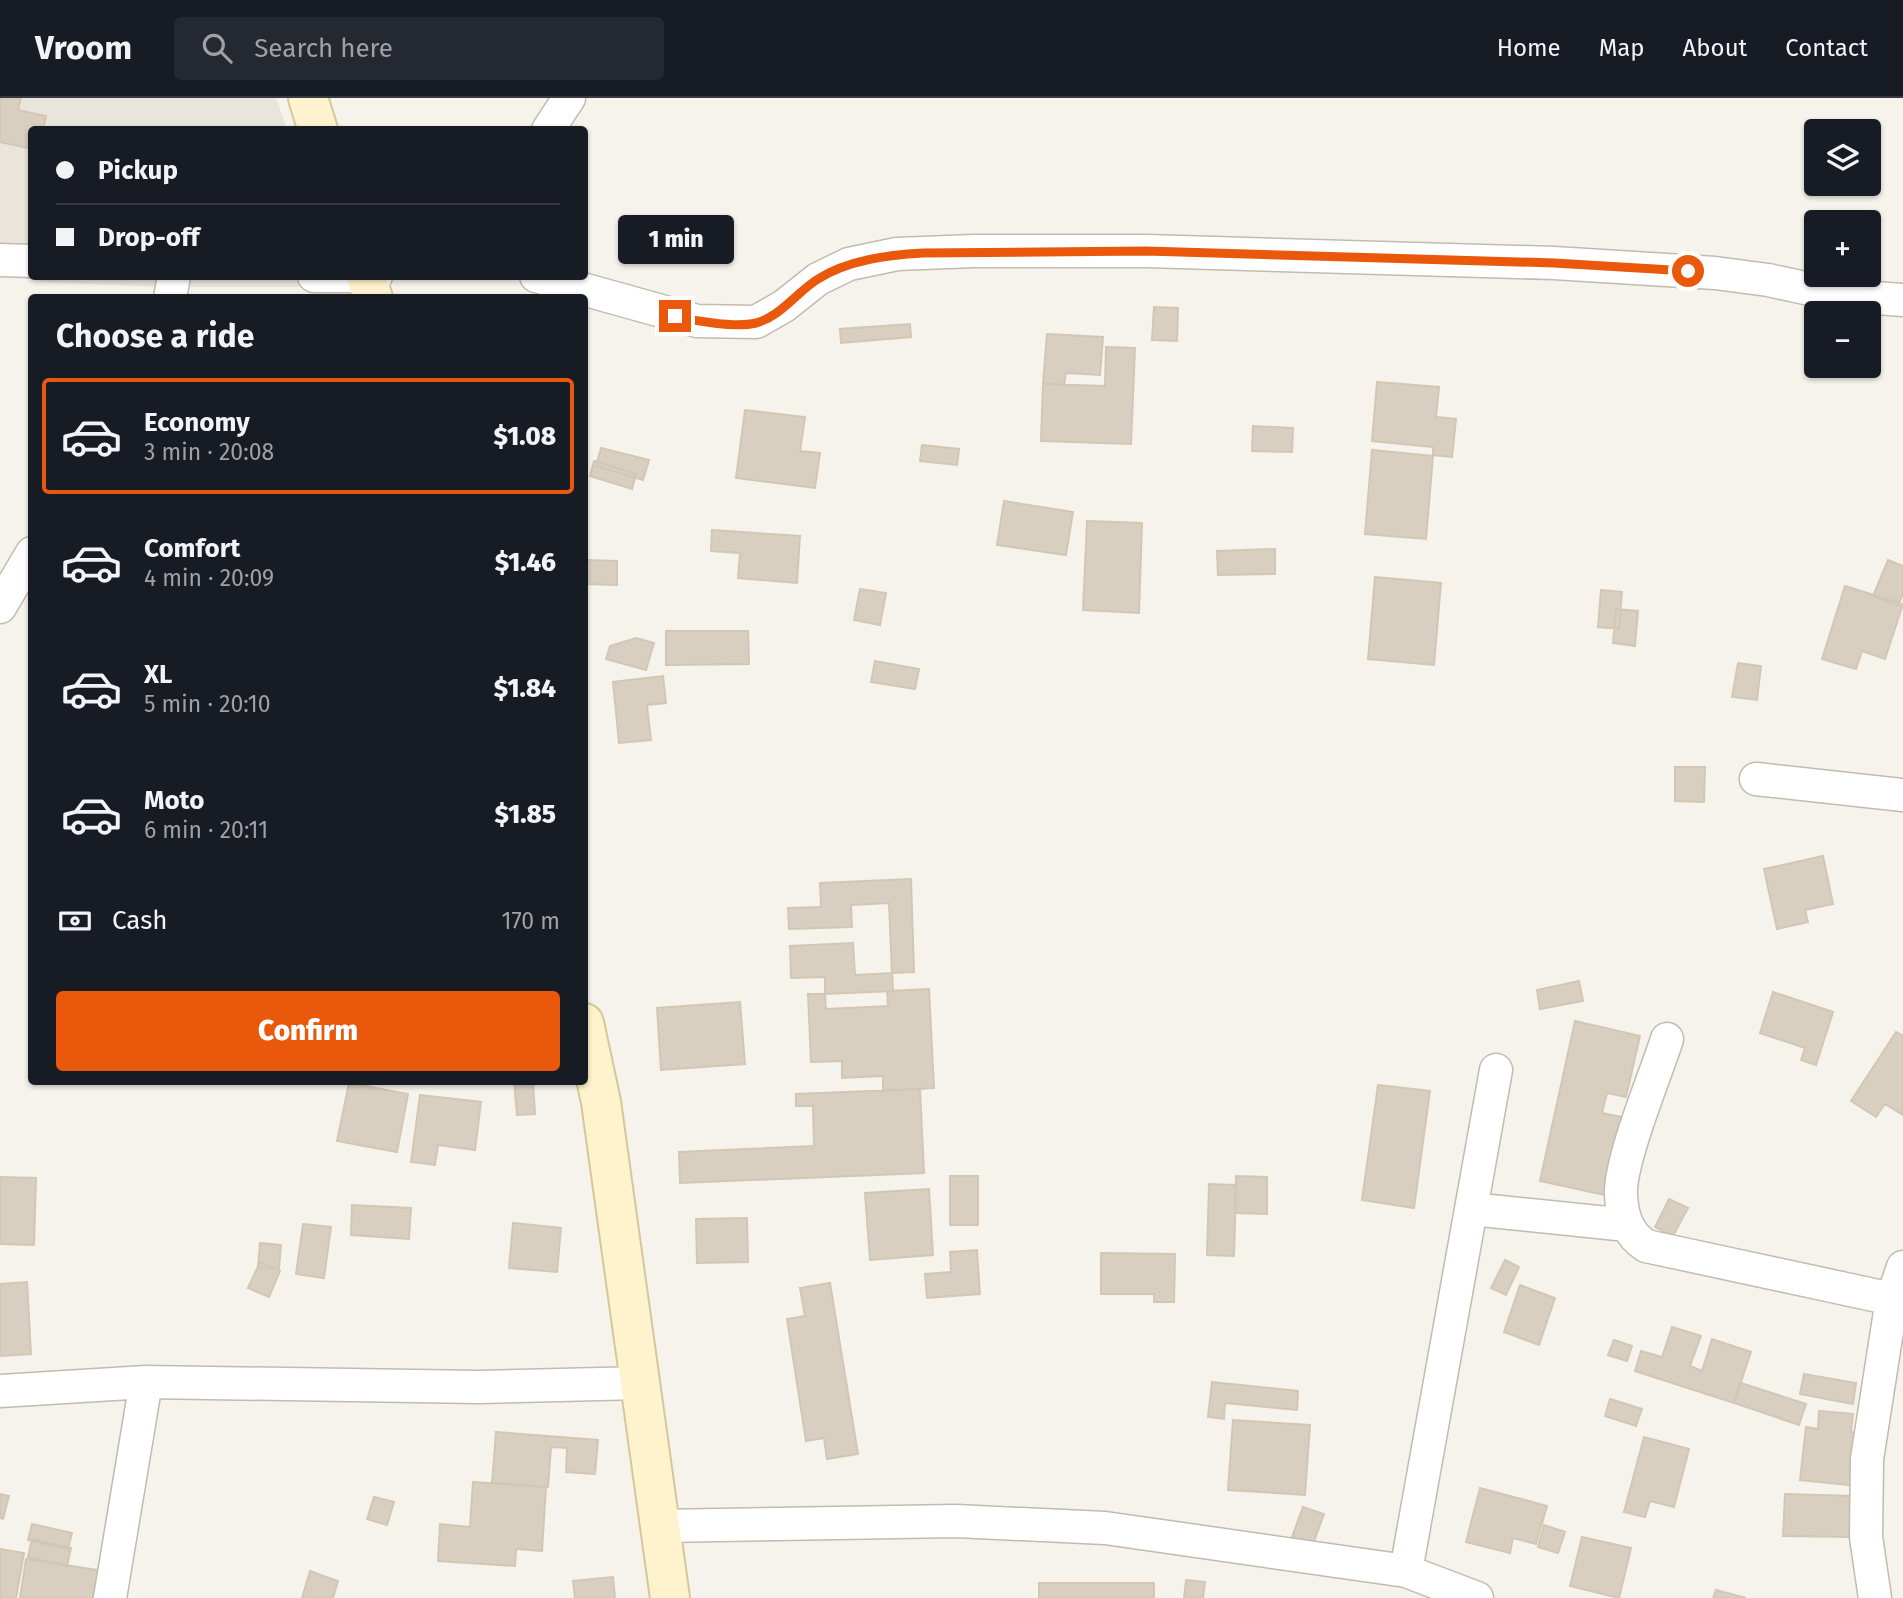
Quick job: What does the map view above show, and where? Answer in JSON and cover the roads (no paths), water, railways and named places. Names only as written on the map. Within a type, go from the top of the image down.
[{"type":"main road","points":[[308,98],[317,126]]},
{"type":"main road","points":[[588,1042],[601,1102],[670,1598]]},
{"type":"street","points":[[551,126],[569,98]]},
{"type":"street","points":[[550,280],[697,321],[756,323],[784,306],[818,279],[849,264],[897,254],[974,251],[1146,251],[1554,263],[1714,273],[1768,280],[1837,295],[1903,300]]},
{"type":"street","points":[[0,260],[28,261]]},
{"type":"street","points":[[0,607],[28,560]]},
{"type":"street","points":[[1756,779],[1903,795]]},
{"type":"street","points":[[1667,1039],[1625,1167],[1620,1192],[1627,1226],[1633,1237],[1646,1246],[1892,1299]]},
{"type":"street","points":[[1406,1571],[1496,1070]]},
{"type":"street","points":[[1471,1209],[1627,1226]]},
{"type":"street","points":[[1875,1598],[1866,1537],[1867,1459],[1892,1299],[1903,1267]]},
{"type":"street","points":[[0,1391],[146,1382],[479,1387],[641,1383]]},
{"type":"street","points":[[110,1598],[146,1382]]},
{"type":"street","points":[[660,1526],[956,1521],[1105,1528],[1406,1571],[1477,1598]]}]
